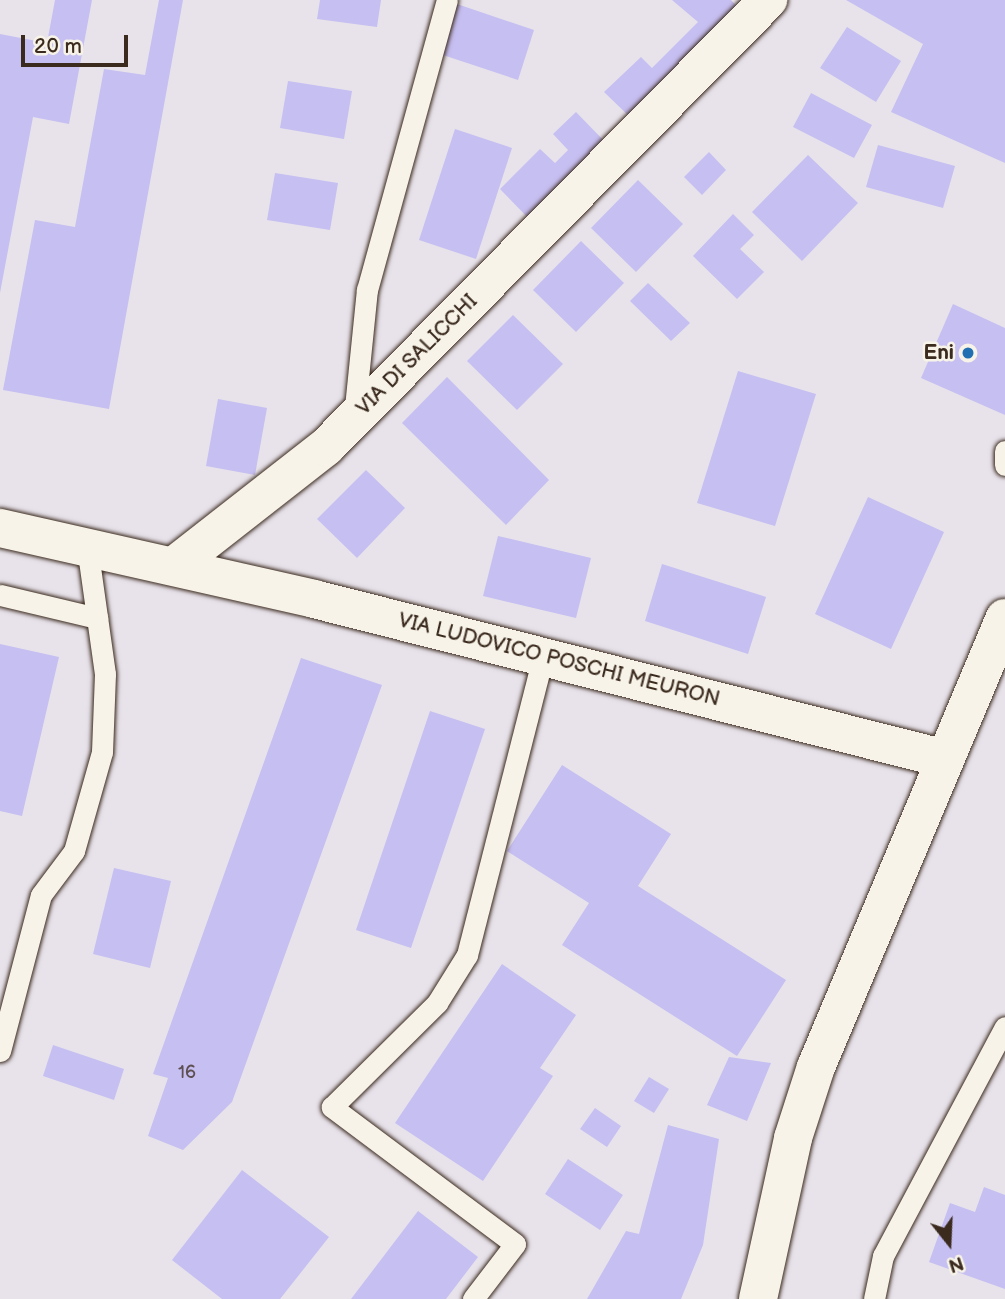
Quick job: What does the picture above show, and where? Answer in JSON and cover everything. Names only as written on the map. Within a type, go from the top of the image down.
[{"type":"street","name":"VIA DI SALICCHI","points":[[175,565],[354,419],[768,0]]},
{"type":"street","points":[[0,527],[175,565]]},
{"type":"street","name":"VIA LUDOVICO POSCHI MEURON","points":[[175,565],[942,758]]},
{"type":"street","points":[[758,1299],[793,1138],[816,1067],[942,758],[1005,618]]},
{"type":"lane","points":[[354,419],[367,290],[447,0]]},
{"type":"lane","points":[[1005,452],[1005,465]]},
{"type":"lane","points":[[0,1051],[41,895],[74,851],[102,752],[105,674],[87,546]]},
{"type":"lane","points":[[0,596],[97,618]]},
{"type":"lane","points":[[473,1299],[515,1244],[332,1107],[437,1003],[467,955],[543,656]]},
{"type":"lane","points":[[874,1299],[883,1256],[1005,1027]]},
{"type":"building","points":[[55,0],[92,0],[69,124],[33,117],[0,293],[0,34],[47,43]]},
{"type":"building","points":[[159,0],[183,0],[109,409],[3,390],[35,220],[75,227],[104,69],[145,75]]},
{"type":"building","points":[[320,0],[381,0],[377,27],[317,19]]},
{"type":"building","points":[[672,0],[731,0],[743,13],[633,120],[604,92],[641,57],[652,68],[698,22]]},
{"type":"building","points":[[846,0],[1005,0],[1005,163],[891,112],[923,44]]},
{"type":"building","points":[[457,4],[534,30],[518,80],[440,54]]},
{"type":"building","points":[[847,27],[901,61],[876,102],[820,68]]},
{"type":"building","points":[[288,81],[352,91],[344,139],[280,128]]},
{"type":"building","points":[[811,93],[872,125],[854,158],[793,127]]},
{"type":"building","points":[[576,112],[609,146],[532,222],[500,189],[540,149],[555,163],[568,150],[553,134]]},
{"type":"building","points":[[455,129],[512,148],[476,259],[419,240]]},
{"type":"building","points":[[878,145],[955,166],[943,208],[866,187]]},
{"type":"building","points":[[709,152],[726,170],[702,195],[684,177]]},
{"type":"building","points":[[808,155],[858,203],[802,261],[752,212]]},
{"type":"building","points":[[275,173],[338,183],[330,230],[267,220]]},
{"type":"building","points":[[638,180],[683,224],[636,272],[591,228]]},
{"type":"building","points":[[733,214],[754,235],[740,249],[764,272],[737,299],[693,256]]},
{"type":"building","points":[[581,241],[624,283],[576,332],[533,290]]},
{"type":"building","points":[[648,283],[690,323],[671,341],[630,301]]},
{"type":"building","name":"Eni","points":[[953,304],[1005,328],[1005,415],[921,378]]},
{"type":"building","points":[[513,315],[563,364],[517,410],[467,361]]},
{"type":"building","points":[[738,371],[816,394],[775,526],[697,503]]},
{"type":"building","points":[[447,377],[549,480],[506,525],[402,423]]},
{"type":"building","points":[[218,399],[267,408],[255,475],[206,466]]},
{"type":"building","points":[[366,470],[405,508],[357,558],[317,519]]},
{"type":"building","points":[[868,497],[944,532],[891,649],[815,614]]},
{"type":"building","points":[[498,536],[591,558],[576,618],[483,596]]},
{"type":"building","points":[[662,564],[766,597],[748,654],[645,621]]},
{"type":"building","points":[[0,644],[59,657],[22,816],[0,811]]},
{"type":"building","points":[[301,658],[382,685],[232,1102],[183,1150],[148,1136],[168,1078],[153,1074]]},
{"type":"building","points":[[430,711],[485,729],[411,948],[356,930]]},
{"type":"building","points":[[562,765],[671,834],[638,886],[786,980],[737,1056],[562,945],[589,903],[507,851]]},
{"type":"building","points":[[114,868],[171,881],[150,968],[93,954]]},
{"type":"building","points":[[502,964],[576,1015],[540,1068],[553,1076],[483,1181],[395,1123]]},
{"type":"building","points":[[53,1045],[124,1069],[114,1100],[43,1076]]},
{"type":"building","points":[[729,1057],[771,1063],[747,1121],[707,1105]]},
{"type":"building","points":[[649,1077],[669,1089],[654,1113],[634,1101]]},
{"type":"building","points":[[595,1108],[621,1126],[607,1147],[580,1129]]},
{"type":"building","points":[[668,1125],[719,1139],[703,1245],[681,1299],[587,1299],[626,1231],[639,1234]]},
{"type":"building","points":[[568,1159],[623,1195],[600,1230],[545,1194]]},
{"type":"building","points":[[242,1170],[329,1237],[280,1299],[222,1299],[172,1260]]},
{"type":"building","points":[[984,1187],[1005,1195],[1005,1289],[929,1262],[950,1203],[975,1212]]},
{"type":"building","points":[[418,1211],[478,1257],[446,1299],[351,1299]]},
{"type":"place","name":"Eni","points":[[968,353]]}]
